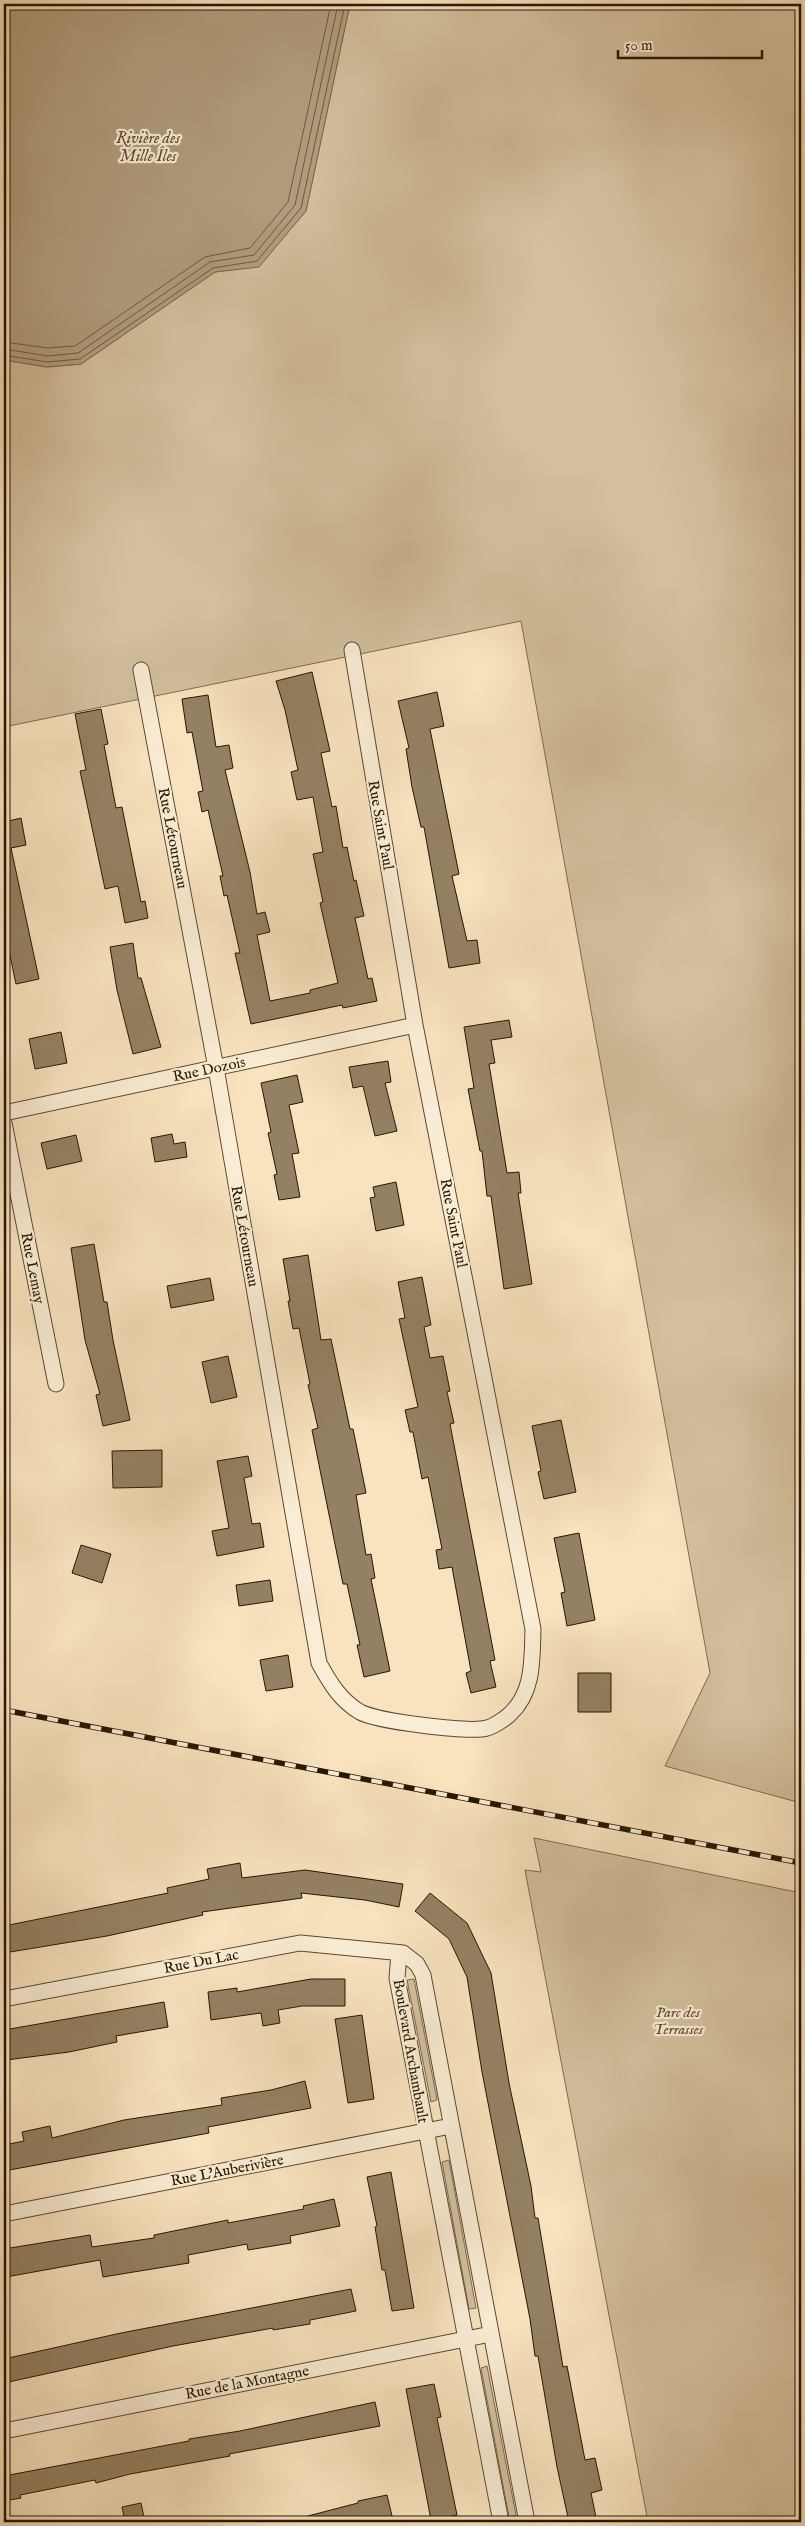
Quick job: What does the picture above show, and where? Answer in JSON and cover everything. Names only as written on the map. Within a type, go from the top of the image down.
[{"type":"street","name":"Rue Saint Paul","points":[[352,650],[415,1025],[533,1629],[532,1666],[527,1691],[510,1714],[488,1728],[436,1728]]},
{"type":"street","name":"Rue Létourneau","points":[[141,670],[216,1068],[319,1663],[336,1692],[361,1713],[436,1728]]},
{"type":"street","name":"Rue Dozois","points":[[4,1113],[415,1025]]},
{"type":"street","name":"Rue Lemay","points":[[4,1123],[56,1384]]},
{"type":"street","name":"Rue Du Lac","points":[[4,1999],[300,1942],[399,1954]]},
{"type":"street","name":"Boulevard Archambault","points":[[501,2522],[397,1978],[399,1954],[403,1953],[414,1960],[423,1976],[527,2522]]},
{"type":"street","name":"Rue L'Auberivière","points":[[4,2214],[451,2126]]},
{"type":"street","name":"Rue de la Montagne","points":[[4,2431],[491,2334]]},
{"type":"green space","points":[[350,4],[512,6],[515,4],[801,4],[801,1803],[665,1766],[710,1673],[521,621],[4,727],[4,360],[47,367],[81,364],[215,272],[259,266],[306,211]]},
{"type":"green space","name":"Parc des Terrasses","points":[[534,1838],[801,1893],[801,2522],[648,2522],[525,1870],[541,1872]]},
{"type":"green space","points":[[414,1979],[437,2100],[431,2102],[407,1980]]},
{"type":"green space","points":[[449,2160],[476,2308],[469,2309],[442,2162]]},
{"type":"green space","points":[[487,2366],[516,2515],[509,2517],[481,2368]]},
{"type":"water","name":"Rivière des Mille Îles","points":[[4,4],[350,4],[306,211],[259,267],[215,272],[81,364],[47,367],[4,360]]},
{"type":"building","points":[[312,672],[330,751],[321,753],[332,807],[336,806],[343,848],[347,847],[354,881],[356,880],[364,916],[355,918],[368,979],[372,978],[377,1001],[343,1008],[342,1005],[251,1024],[235,953],[240,953],[227,895],[224,896],[220,876],[223,876],[208,810],[202,812],[198,792],[203,791],[192,732],[187,733],[182,699],[208,695],[216,747],[229,745],[233,768],[225,770],[250,872],[257,914],[265,912],[270,932],[257,935],[270,1001],[310,993],[310,990],[338,983],[320,903],[323,902],[313,854],[323,852],[313,797],[297,800],[291,772],[298,770],[285,710],[276,681]]},
{"type":"building","points":[[437,692],[444,726],[430,729],[459,874],[452,876],[467,941],[477,940],[480,963],[449,968],[424,827],[421,827],[412,787],[406,749],[409,748],[398,701]]},
{"type":"building","points":[[101,709],[108,744],[104,745],[116,808],[122,807],[141,902],[145,901],[148,918],[125,923],[118,886],[105,889],[80,771],[86,770],[75,714]]},
{"type":"building","points":[[21,818],[26,845],[11,848],[39,979],[16,984],[4,927],[4,822]]},
{"type":"building","points":[[133,943],[138,978],[141,978],[161,1047],[133,1054],[117,990],[110,947]]},
{"type":"building","points":[[509,1020],[512,1037],[491,1040],[495,1063],[489,1064],[507,1173],[519,1172],[521,1193],[518,1193],[532,1284],[504,1289],[491,1196],[487,1196],[482,1151],[480,1151],[468,1089],[474,1088],[464,1027]]},
{"type":"building","points":[[61,1032],[67,1063],[35,1069],[29,1039]]},
{"type":"building","points":[[388,1061],[391,1082],[385,1083],[397,1131],[375,1136],[363,1086],[353,1088],[349,1067]]},
{"type":"building","points":[[297,1075],[303,1102],[289,1105],[299,1153],[292,1154],[300,1197],[279,1200],[274,1175],[277,1174],[268,1133],[271,1132],[261,1083]]},
{"type":"building","points":[[172,1134],[174,1144],[185,1142],[187,1157],[155,1162],[151,1138]]},
{"type":"building","points":[[76,1135],[82,1161],[47,1169],[41,1143]]},
{"type":"building","points":[[396,1182],[404,1225],[376,1231],[370,1198],[375,1197],[373,1187]]},
{"type":"building","points":[[94,1244],[104,1302],[107,1302],[130,1420],[103,1426],[96,1395],[100,1394],[85,1340],[71,1248]]},
{"type":"building","points":[[308,1255],[321,1340],[331,1339],[350,1429],[353,1429],[366,1493],[356,1495],[366,1555],[371,1554],[375,1578],[371,1579],[390,1671],[364,1677],[357,1645],[360,1645],[347,1584],[343,1584],[312,1430],[318,1428],[308,1385],[310,1384],[299,1328],[293,1329],[288,1301],[290,1301],[283,1259]]},
{"type":"building","points":[[422,1277],[431,1325],[424,1327],[430,1358],[443,1356],[450,1391],[447,1392],[454,1423],[450,1424],[495,1660],[490,1661],[496,1687],[471,1693],[466,1673],[471,1671],[452,1567],[439,1569],[436,1550],[442,1549],[428,1477],[422,1479],[413,1432],[410,1432],[405,1410],[418,1407],[399,1319],[405,1318],[398,1282]]},
{"type":"building","points":[[210,1278],[214,1300],[171,1308],[167,1286]]},
{"type":"building","points":[[228,1356],[237,1397],[211,1403],[202,1362]]},
{"type":"building","points":[[561,1420],[576,1492],[544,1499],[538,1472],[541,1471],[532,1426]]},
{"type":"building","points":[[162,1450],[162,1487],[113,1488],[112,1451]]},
{"type":"building","points":[[248,1456],[252,1476],[244,1478],[252,1524],[260,1523],[264,1547],[217,1556],[212,1531],[229,1528],[217,1461]]},
{"type":"building","points":[[579,1533],[595,1620],[567,1626],[561,1593],[565,1592],[554,1538]]},
{"type":"building","points":[[81,1545],[111,1554],[102,1583],[72,1573]]},
{"type":"building","points":[[270,1580],[273,1601],[239,1606],[236,1585]]},
{"type":"building","points":[[288,1655],[293,1687],[266,1691],[260,1660]]},
{"type":"building","points":[[578,1673],[611,1673],[611,1712],[578,1712]]},
{"type":"building","points":[[240,1863],[242,1878],[305,1870],[403,1884],[399,1907],[365,1900],[301,1893],[302,1898],[202,1912],[203,1915],[107,1936],[4,1953],[4,1926],[168,1893],[167,1888],[209,1879],[207,1869]]},
{"type":"building","points":[[430,1893],[467,1923],[491,1973],[509,2083],[531,2186],[535,2218],[538,2218],[563,2367],[567,2366],[585,2460],[595,2458],[602,2490],[591,2493],[597,2522],[569,2522],[557,2467],[538,2356],[535,2356],[530,2319],[482,2072],[467,1977],[449,1939],[415,1911]]},
{"type":"building","points":[[311,1979],[345,1979],[345,2006],[302,2006],[278,2010],[280,2023],[263,2026],[261,2013],[211,2020],[208,1992],[237,1988],[237,1992]]},
{"type":"building","points":[[164,2002],[168,2027],[116,2036],[117,2042],[69,2052],[6,2060],[4,2030]]},
{"type":"building","points":[[362,2015],[374,2099],[348,2103],[335,2019]]},
{"type":"building","points":[[305,2081],[311,2108],[208,2127],[209,2133],[4,2171],[4,2145],[24,2141],[22,2132],[50,2126],[52,2138],[124,2120],[222,2105],[221,2098],[271,2090]]},
{"type":"building","points":[[391,2172],[414,2308],[392,2311],[385,2270],[382,2270],[375,2227],[377,2226],[367,2177]]},
{"type":"building","points":[[334,2199],[340,2226],[290,2236],[291,2243],[248,2250],[247,2244],[188,2255],[189,2263],[103,2277],[100,2260],[6,2277],[4,2249],[90,2235],[92,2247],[154,2238],[154,2235],[228,2220],[228,2223],[304,2209],[303,2206]]},
{"type":"building","points":[[351,2289],[356,2311],[310,2320],[310,2324],[273,2330],[273,2328],[173,2346],[4,2383],[4,2359],[121,2333]]},
{"type":"building","points":[[434,2384],[441,2417],[437,2418],[457,2515],[431,2520],[406,2389]]},
{"type":"building","points":[[375,2402],[380,2426],[229,2454],[230,2456],[130,2474],[96,2483],[95,2480],[20,2495],[21,2498],[4,2501],[4,2476],[189,2441],[189,2439],[240,2431]]},
{"type":"building","points":[[387,2495],[393,2520],[381,2522],[305,2522],[304,2517],[358,2503],[358,2501]]},
{"type":"building","points":[[141,2503],[145,2522],[125,2522],[122,2507]]},
{"type":"railway","points":[[4,1710],[801,1863]]}]
